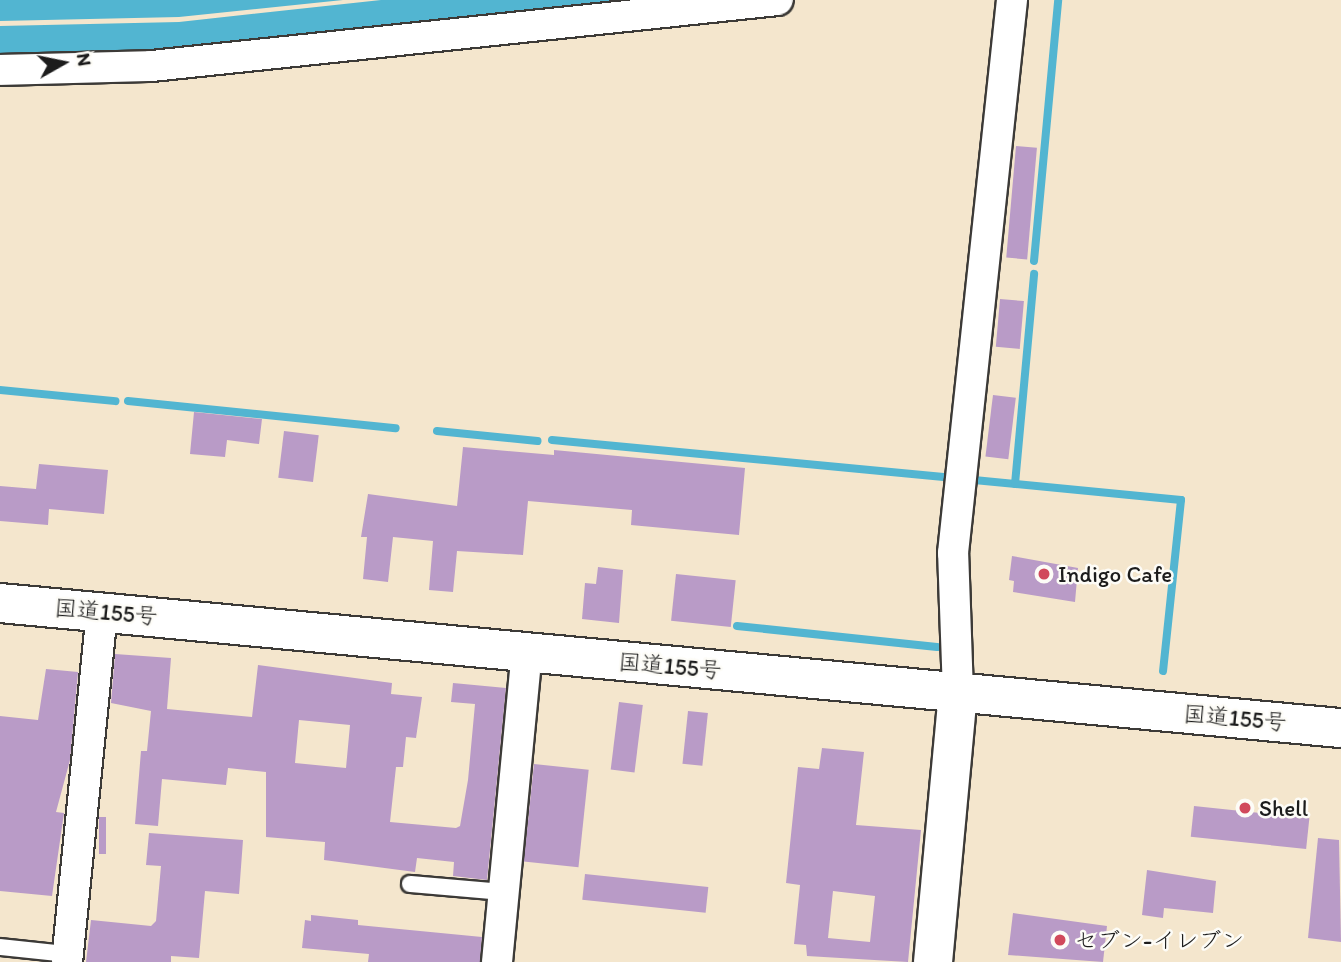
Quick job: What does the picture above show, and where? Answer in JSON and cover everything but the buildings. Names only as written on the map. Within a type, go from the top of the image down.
[{"type":"main road","name":"国道155号","points":[[0,603],[1341,728]]},
{"type":"main road","points":[[933,962],[958,693]]},
{"type":"street","points":[[0,70],[152,66],[778,0]]},
{"type":"street","points":[[958,693],[953,553],[1012,0]]},
{"type":"street","points":[[67,958],[102,612]]},
{"type":"street","points":[[497,962],[527,652]]},
{"type":"lane","points":[[410,884],[504,892]]},
{"type":"lane","points":[[0,947],[67,958]]},
{"type":"water","points":[[0,0],[343,0],[179,17],[0,21]]},
{"type":"water","points":[[381,0],[657,0],[201,53],[0,59],[0,26],[179,22]]},
{"type":"waterway","points":[[1034,261],[1058,0]]},
{"type":"waterway","points":[[1015,484],[1034,274]]},
{"type":"waterway","points":[[0,390],[115,401]]},
{"type":"waterway","points":[[128,401],[396,428]]},
{"type":"waterway","points":[[437,431],[538,441]]},
{"type":"waterway","points":[[552,440],[946,477]]},
{"type":"waterway","points":[[974,480],[1181,500],[1163,671]]},
{"type":"waterway","points":[[737,626],[937,647]]},
{"type":"place","name":"Indigo Cafe","points":[[1044,574]]},
{"type":"place","name":"Shell","points":[[1245,808]]},
{"type":"place","name":"セブン-イレブン","points":[[1060,940]]}]
